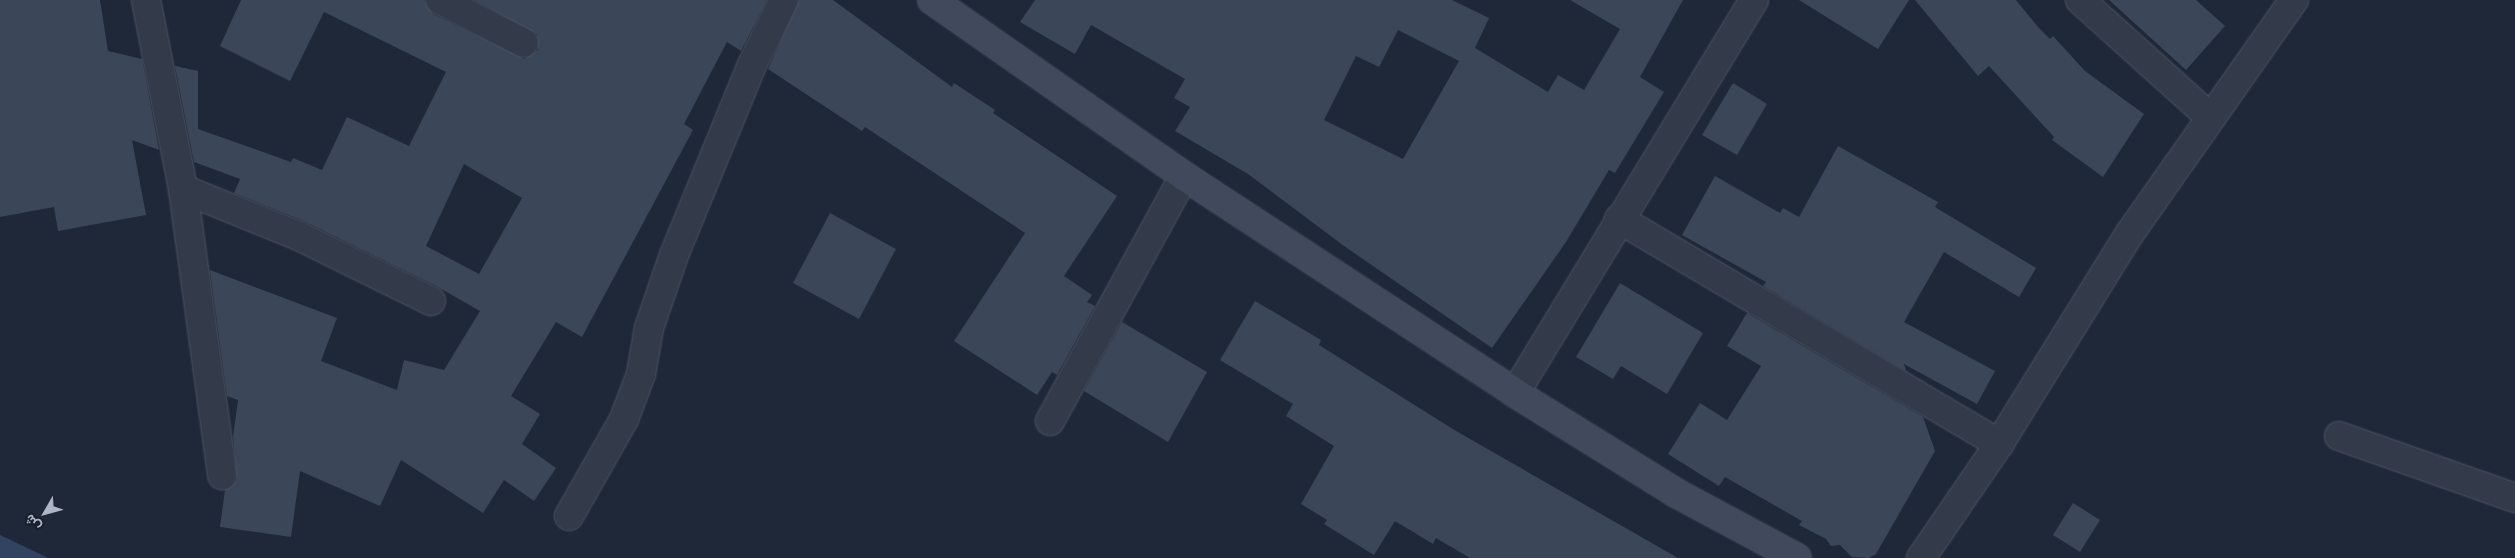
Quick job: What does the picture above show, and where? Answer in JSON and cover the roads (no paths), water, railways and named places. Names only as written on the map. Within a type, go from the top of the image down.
[{"type":"street","points":[[146,0],[183,189],[222,475]]},
{"type":"street","points":[[440,0],[524,43]]},
{"type":"street","points":[[569,516],[624,419],[641,374],[649,328],[674,255],[752,65],[784,0]]},
{"type":"street","points":[[932,0],[1184,176],[1515,393],[1676,493],[1797,558]]},
{"type":"street","points":[[1515,393],[1754,0]]},
{"type":"street","points":[[2080,0],[2211,118]]},
{"type":"street","points":[[1921,558],[1999,444],[2130,233],[2294,0]]},
{"type":"street","points":[[1050,422],[1184,176]]},
{"type":"street","points":[[183,189],[299,236],[431,300]]},
{"type":"street","points":[[1620,219],[1999,444]]},
{"type":"street","points":[[2339,436],[2515,498]]},
{"type":"water","points":[[0,535],[40,554],[48,558],[0,558]]}]
